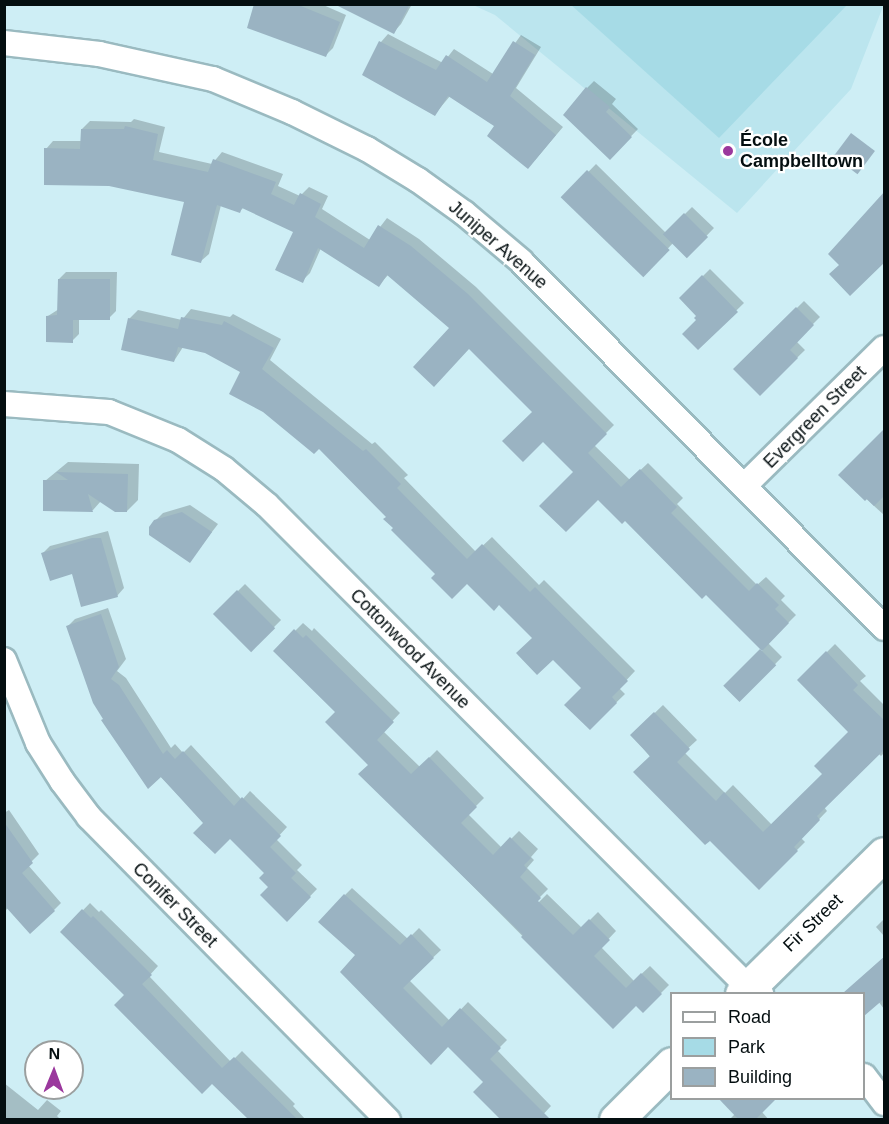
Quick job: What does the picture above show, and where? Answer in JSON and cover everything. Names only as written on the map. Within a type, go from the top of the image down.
[{"type":"street","name":"Juniper Avenue","points":[[4,43],[99,54],[213,79],[292,112],[367,149],[418,180],[464,213],[521,261],[885,628]]},
{"type":"street","name":"Evergreen Street","points":[[745,485],[885,348]]},
{"type":"street","name":"Cottonwood Avenue","points":[[4,404],[109,412],[178,440],[224,470],[267,505],[750,991]]},
{"type":"street","name":"Conifer Street","points":[[4,660],[38,743],[62,781],[89,817],[388,1119]]},
{"type":"street","name":"Fir Street","points":[[750,991],[885,854]]},
{"type":"street","points":[[616,1119],[670,1066]]},
{"type":"street","points":[[865,1077],[885,1103]]},
{"type":"shaded area","name":"École Campbelltown","points":[[884,4],[851,89],[737,213],[495,15],[473,5]]},
{"type":"green space","points":[[570,4],[847,4],[847,5],[719,138]]},
{"type":"building","points":[[254,4],[296,4],[340,22],[326,57],[247,28]]},
{"type":"building","points":[[334,4],[410,4],[394,34]]},
{"type":"building","points":[[379,41],[436,70],[446,55],[487,82],[513,41],[535,55],[510,96],[556,135],[528,169],[487,136],[494,126],[448,96],[435,116],[362,75]]},
{"type":"building","points":[[586,87],[610,107],[606,112],[632,137],[610,160],[563,115]]},
{"type":"building","points":[[125,126],[158,134],[153,160],[208,172],[213,159],[276,182],[271,194],[294,205],[300,193],[321,204],[315,217],[364,248],[378,225],[411,246],[468,294],[607,434],[588,453],[621,487],[640,469],[677,507],[671,513],[749,591],[757,583],[779,605],[775,609],[789,623],[762,651],[706,595],[702,599],[625,521],[622,524],[598,500],[566,532],[539,506],[573,472],[543,442],[523,462],[502,441],[532,412],[469,349],[434,387],[413,367],[449,328],[387,275],[379,287],[318,248],[303,283],[275,270],[293,232],[242,208],[240,213],[217,205],[201,263],[171,255],[184,202],[109,186],[44,185],[44,148],[80,149],[81,129],[124,129]]},
{"type":"building","points":[[851,133],[875,151],[858,174],[834,156]]},
{"type":"building","points":[[587,170],[670,250],[643,277],[561,197]]},
{"type":"building","points":[[885,191],[885,262],[850,296],[829,274],[839,265],[828,254]]},
{"type":"building","points":[[684,213],[708,237],[687,258],[663,234]]},
{"type":"building","points":[[702,275],[738,312],[698,350],[682,334],[696,320],[694,318],[696,316],[679,298]]},
{"type":"building","points":[[58,279],[110,279],[110,320],[73,320],[73,343],[46,342],[46,316],[57,315]]},
{"type":"building","points":[[796,307],[814,325],[790,350],[798,358],[760,396],[733,369]]},
{"type":"building","points":[[181,317],[222,325],[224,321],[274,348],[262,369],[363,451],[366,449],[401,484],[397,488],[467,559],[482,544],[530,592],[535,587],[628,681],[612,697],[617,703],[590,730],[564,705],[581,688],[553,660],[537,675],[516,653],[532,638],[499,605],[494,611],[467,584],[452,599],[431,578],[435,574],[391,530],[393,528],[383,519],[386,517],[319,449],[314,454],[263,412],[229,394],[240,372],[205,353],[178,347],[174,362],[121,350],[128,318],[178,329]]},
{"type":"building","points":[[885,428],[885,495],[874,506],[867,499],[865,501],[838,475]]},
{"type":"building","points":[[56,472],[128,474],[127,512],[115,512],[88,494],[93,512],[43,511],[43,480],[68,480]]},
{"type":"building","points":[[182,512],[212,532],[190,563],[149,535],[149,527],[154,520]]},
{"type":"building","points":[[92,538],[101,538],[118,597],[81,607],[72,574],[50,581],[41,553]]},
{"type":"building","points":[[237,590],[275,628],[251,652],[213,614]]},
{"type":"building","points":[[101,614],[119,667],[111,679],[119,685],[163,754],[167,750],[175,759],[183,751],[234,806],[242,797],[281,836],[270,847],[296,873],[291,878],[311,897],[287,922],[260,895],[268,887],[259,878],[264,873],[230,839],[215,854],[193,833],[203,823],[161,777],[148,789],[101,720],[103,719],[93,703],[66,626]]},
{"type":"building","points":[[294,629],[303,638],[306,635],[394,722],[377,740],[411,774],[429,757],[477,807],[461,823],[493,855],[510,837],[531,858],[524,865],[527,869],[520,877],[541,898],[538,901],[573,935],[589,919],[610,940],[594,956],[626,988],[641,973],[662,994],[643,1013],[636,1006],[613,1029],[521,937],[523,935],[358,774],[368,765],[325,722],[335,712],[273,651]]},
{"type":"building","points":[[760,649],[776,665],[739,702],[723,686]]},
{"type":"building","points":[[826,651],[858,685],[853,690],[885,721],[885,749],[817,816],[820,820],[794,847],[798,851],[759,890],[710,841],[705,845],[633,772],[650,756],[630,735],[654,712],[690,749],[677,762],[716,801],[724,792],[763,832],[822,774],[814,766],[848,732],[797,680]]},
{"type":"building","points":[[4,822],[33,863],[22,873],[55,911],[30,934],[4,905]]},
{"type":"building","points":[[344,894],[400,945],[411,934],[434,958],[403,988],[442,1027],[460,1008],[501,1048],[490,1059],[550,1119],[500,1119],[473,1092],[483,1082],[448,1047],[431,1065],[340,972],[355,955],[318,922]]},
{"type":"building","points":[[82,909],[91,918],[93,916],[152,975],[142,984],[222,1068],[234,1057],[297,1119],[248,1119],[212,1084],[202,1094],[114,1005],[124,995],[60,932]]},
{"type":"building","points":[[885,956],[885,998],[865,1015],[865,992],[844,992]]},
{"type":"building","points":[[720,1100],[775,1100],[756,1119],[738,1119]]},
{"type":"place","name":"École Campbelltown","points":[[728,151]]}]
